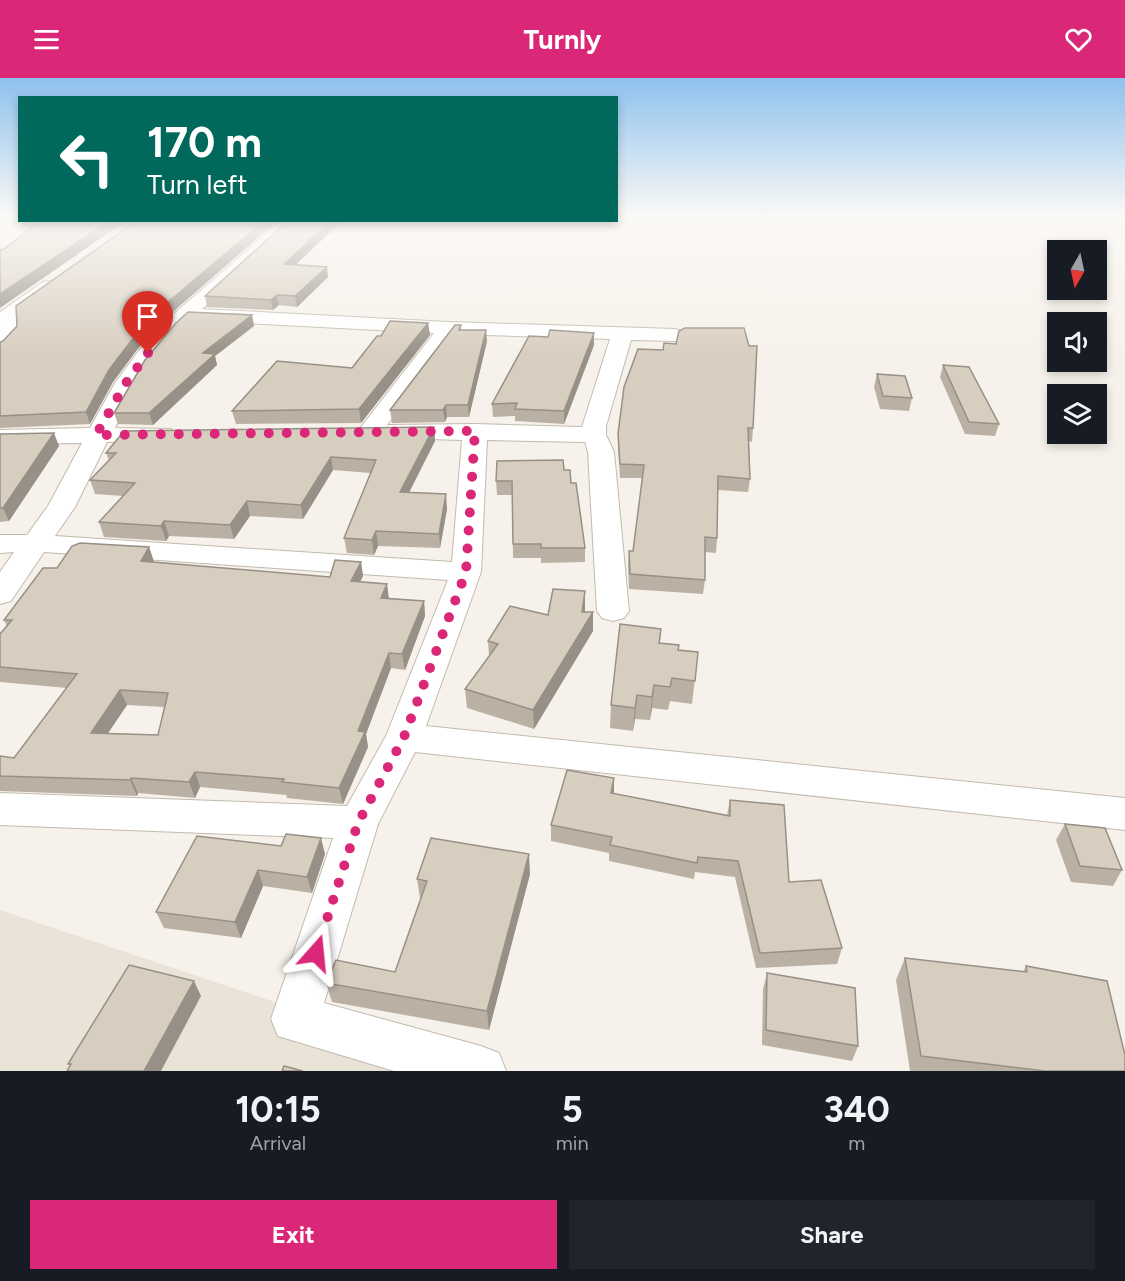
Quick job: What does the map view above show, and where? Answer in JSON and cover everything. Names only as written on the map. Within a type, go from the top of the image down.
[{"type":"street","points":[[0,594],[61,507],[96,435],[126,383],[159,338],[242,263]]},
{"type":"street","points":[[0,346],[10,336],[8,314],[66,274]]},
{"type":"street","points":[[183,314],[449,328],[675,335]]},
{"type":"street","points":[[449,328],[358,431],[475,431],[594,435]]},
{"type":"street","points":[[613,612],[601,452],[594,435],[594,426],[622,334]]},
{"type":"street","points":[[475,431],[466,572],[404,737],[358,823],[295,1019],[481,1071]]},
{"type":"street","points":[[0,438],[180,434]]},
{"type":"street","points":[[0,544],[36,543],[466,572]]},
{"type":"street","points":[[404,737],[1125,814]]},
{"type":"street","points":[[0,809],[358,823]]},
{"type":"shaded area","points":[[0,910],[481,1071],[0,1071]]},
{"type":"building","points":[[0,263],[46,263],[0,294]]},
{"type":"building","points":[[77,263],[214,263],[147,320],[109,370],[86,412],[0,416],[0,342],[17,326],[16,306]]},
{"type":"building","points":[[241,263],[285,263],[327,267],[295,296],[277,295],[271,300],[205,296]]},
{"type":"building","points":[[188,312],[252,315],[203,353],[215,354],[149,413],[114,413],[145,360]]},
{"type":"building","points":[[390,321],[428,323],[359,409],[232,411],[277,361],[352,368],[377,336],[381,336]]},
{"type":"building","points":[[455,325],[461,325],[459,330],[486,330],[468,405],[446,405],[443,410],[390,410]]},
{"type":"building","points":[[685,328],[744,328],[749,346],[757,346],[753,428],[748,428],[750,479],[718,476],[717,538],[705,537],[705,580],[630,574],[629,551],[633,551],[644,465],[620,464],[618,434],[624,387],[638,349],[663,350],[664,343],[676,344],[679,331]]},
{"type":"building","points":[[550,330],[594,333],[564,411],[515,409],[517,403],[492,404],[529,336],[548,337]]},
{"type":"building","points":[[943,365],[969,367],[999,424],[969,422]]},
{"type":"building","points":[[877,374],[905,376],[912,398],[883,396]]},
{"type":"building","points":[[434,427],[400,492],[446,494],[439,534],[376,531],[372,540],[344,538],[376,460],[331,457],[301,505],[247,501],[230,525],[164,521],[161,526],[99,522],[135,483],[90,480],[116,453],[106,453],[124,431]]},
{"type":"building","points":[[54,433],[3,508],[0,508],[0,434]]},
{"type":"building","points":[[563,460],[564,470],[570,470],[571,483],[576,483],[585,548],[541,548],[541,544],[513,544],[512,481],[496,481],[497,461]]},
{"type":"building","points":[[80,543],[149,547],[141,561],[330,577],[335,560],[361,562],[351,581],[387,584],[381,598],[424,601],[402,654],[389,653],[358,731],[365,732],[339,788],[282,782],[284,779],[195,772],[189,782],[131,778],[130,780],[0,776],[0,756],[14,758],[77,674],[0,667],[0,634],[12,620],[4,620],[43,568],[57,568],[72,546]],"holes":[[[120,690],[168,693],[158,735],[91,733]]]},
{"type":"building","points":[[553,589],[585,591],[582,612],[593,612],[533,710],[465,689],[498,644],[488,641],[510,606],[548,615]]},
{"type":"building","points":[[620,624],[661,629],[659,643],[679,645],[678,650],[698,652],[695,681],[672,678],[670,687],[654,685],[652,697],[637,695],[635,708],[611,705]]},
{"type":"building","points":[[567,770],[614,778],[611,793],[730,816],[730,800],[784,805],[789,882],[821,880],[842,948],[760,953],[738,861],[698,857],[697,863],[610,845],[612,837],[551,825]]},
{"type":"building","points":[[1065,824],[1105,828],[1122,870],[1080,866]]},
{"type":"building","points":[[286,834],[321,838],[307,877],[258,870],[235,922],[156,912],[197,836],[281,846]]},
{"type":"building","points":[[431,838],[529,854],[487,1011],[326,983],[336,960],[395,972],[427,881],[417,879]]},
{"type":"building","points":[[905,958],[1027,972],[1026,966],[1107,981],[1125,1055],[1125,1071],[1045,1071],[921,1056]]},
{"type":"building","points":[[129,965],[194,981],[144,1071],[67,1071],[71,1064],[68,1064]]},
{"type":"building","points":[[767,973],[855,988],[858,1046],[766,1030]]},
{"type":"building","points":[[284,1066],[303,1071],[282,1071]]},
{"type":"route","points":[[148,353],[126,383],[96,435],[475,431],[466,572],[404,737],[358,823],[316,953]]}]
